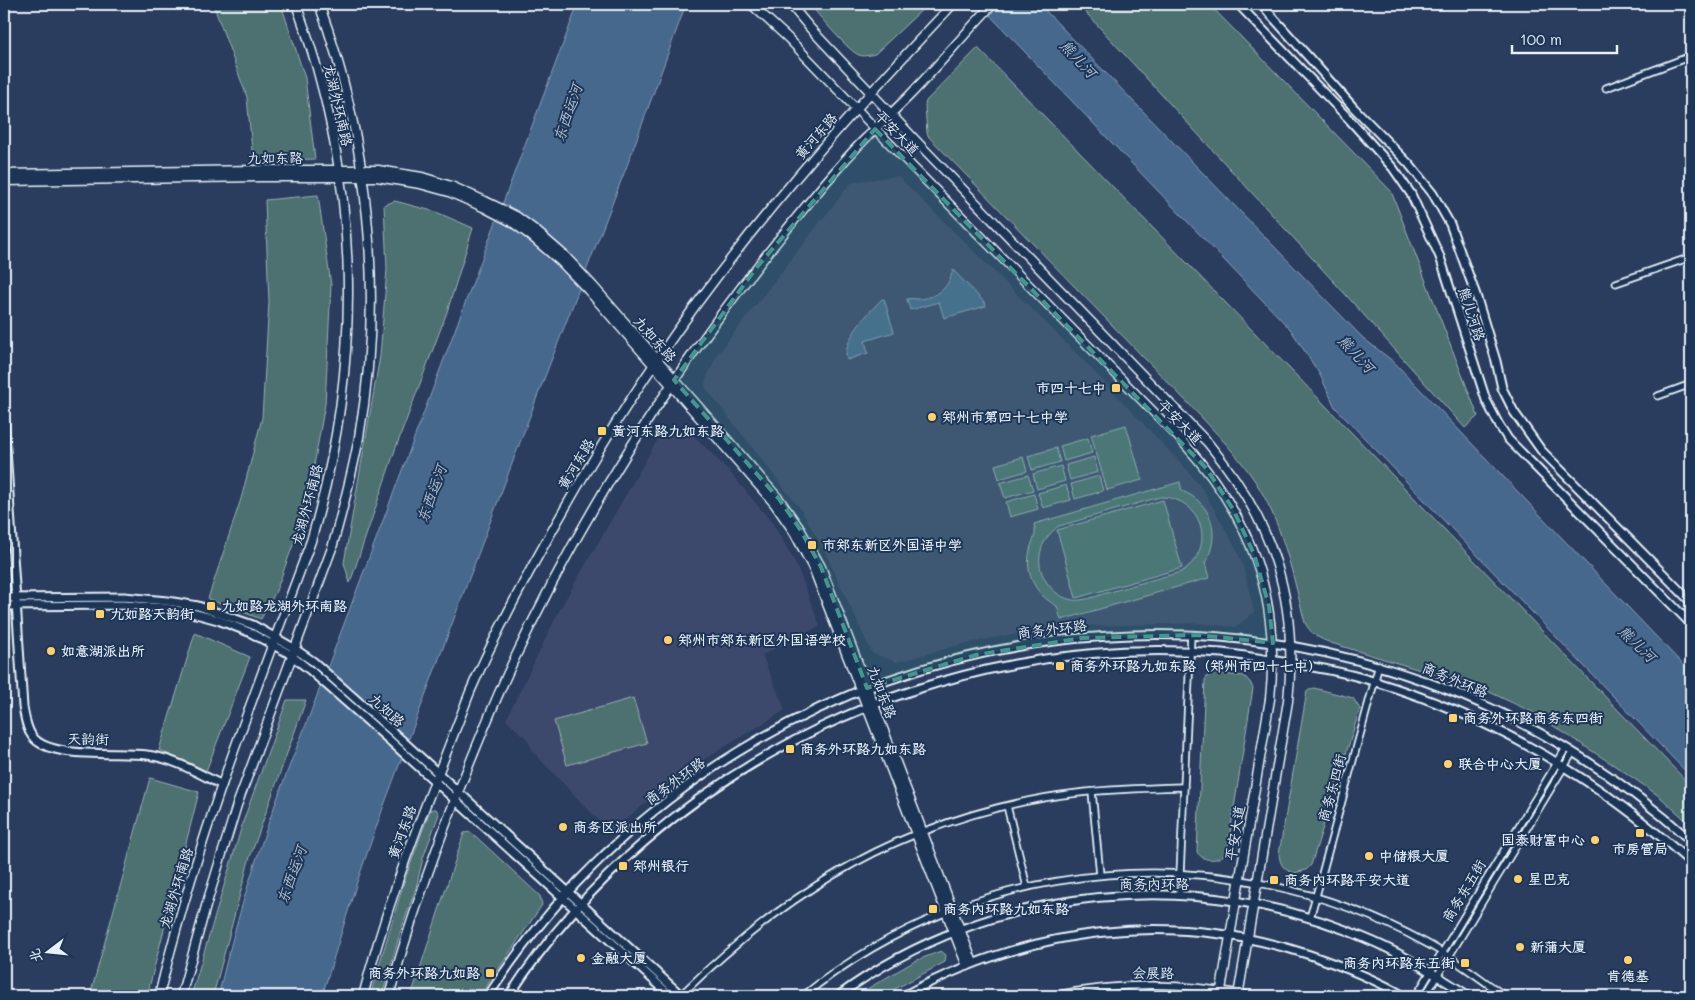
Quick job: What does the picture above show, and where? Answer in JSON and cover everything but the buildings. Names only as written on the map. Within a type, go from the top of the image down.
[{"type":"main road","name":"龙湖外环南路","points":[[159,996],[185,900],[222,785],[311,541],[323,503],[340,413],[347,348],[348,293],[346,234],[340,173],[326,100],[296,4]]},
{"type":"main road","name":"龙湖外环南路","points":[[181,996],[237,805],[332,548],[343,508],[362,416],[370,318],[368,233],[358,147],[347,94],[319,4]]},
{"type":"main road","name":"平安大道","points":[[752,4],[788,38],[856,110],[1176,434],[1210,474],[1245,531],[1254,554],[1268,606],[1273,660],[1270,699],[1221,993]]},
{"type":"main road","name":"平安大道","points":[[790,4],[891,114],[1196,429],[1233,474],[1262,523],[1272,548],[1287,602],[1291,663],[1288,701],[1238,995]]},
{"type":"main road","name":"黄河东路","points":[[363,996],[372,961],[399,878],[470,692],[515,598],[582,478],[655,363],[736,251],[798,176],[952,4]]},
{"type":"main road","points":[[389,996],[428,870],[494,702],[538,610],[604,492],[672,383],[740,289],[823,186],[993,4]]},
{"type":"main road","name":"九如东路","points":[[4,181],[340,173]]},
{"type":"main road","name":"九如东路","points":[[4,174],[361,173],[420,184],[484,204],[547,248],[593,291],[774,503],[794,532],[814,570],[864,690],[970,964]]},
{"type":"street","name":"熊儿河路","points":[[1238,4],[1347,117],[1393,168],[1418,208],[1440,257],[1486,400],[1498,425],[1512,443],[1691,624]]},
{"type":"street","name":"熊儿河路","points":[[1261,4],[1354,108],[1409,164],[1433,194],[1450,224],[1476,295],[1502,388],[1514,412],[1541,450],[1691,602]]},
{"type":"street","points":[[1606,88],[1691,56]]},
{"type":"street","points":[[1347,117],[1354,108]]},
{"type":"street","points":[[1616,283],[1691,257]]},
{"type":"street","points":[[1658,396],[1691,384]]},
{"type":"street","name":"天韵街","points":[[4,418],[23,707],[27,725],[32,736],[39,744],[62,752],[122,752],[165,759],[193,770],[222,785]]},
{"type":"street","name":"九如路","points":[[4,606],[16,602],[124,597],[198,606],[253,625],[274,641],[314,662],[415,753],[436,778]]},
{"type":"street","name":"九如路","points":[[4,598],[16,602]]},
{"type":"street","points":[[1179,895],[1192,635]]},
{"type":"street","name":"商务外环路","points":[[488,996],[509,965],[565,895],[612,847],[641,822],[710,770],[785,725],[828,704],[940,664],[1022,645],[1103,636],[1192,635],[1226,637],[1310,648],[1379,665],[1434,684],[1492,708],[1569,750],[1641,798],[1691,841]]},
{"type":"street","name":"九如路","points":[[293,652],[412,761],[457,796],[578,907],[671,996]]},
{"type":"street","name":"商务外环路","points":[[509,996],[578,907],[624,860],[719,785],[793,740],[870,705],[935,683],[979,671],[1025,662],[1104,652],[1224,653],[1273,660],[1333,670],[1374,681],[1428,700],[1485,723],[1561,764],[1631,812],[1691,863]]},
{"type":"street","name":"商务东四街","points":[[1310,918],[1379,665]]},
{"type":"street","name":"商务东五街","points":[[1425,996],[1569,750]]},
{"type":"street","name":"商务东五街","points":[[1416,996],[1561,764]]},
{"type":"street","points":[[682,996],[746,934],[805,892],[868,855],[919,833],[945,823],[1037,799],[1092,792],[1184,787]]},
{"type":"street","points":[[1092,792],[1100,876]]},
{"type":"street","points":[[1007,806],[1027,887]]},
{"type":"street","points":[[804,996],[837,970],[872,948],[950,911],[1046,883],[1132,873],[1180,874],[1240,880],[1316,897],[1382,922],[1427,944],[1505,996]]},
{"type":"street","name":"商务内环路","points":[[838,996],[890,962],[957,931],[1001,916],[1050,904],[1095,897],[1133,895],[1179,895],[1236,900],[1310,918],[1373,941],[1438,975],[1469,996]]},
{"type":"street","name":"九如路","points":[[578,907],[682,996]]},
{"type":"street","points":[[902,996],[970,964],[1036,943],[1098,933],[1158,930],[1204,932],[1248,938],[1324,960],[1359,974],[1404,996]]},
{"type":"street","name":"会展路","points":[[1052,996],[1094,988],[1137,984],[1254,996]]},
{"type":"street","name":"会展路","points":[[1092,996],[1137,992],[1212,996]]},
{"type":"highlighted area","points":[[875,129],[1206,468],[1233,509],[1254,554],[1269,606],[1273,643],[1199,635],[1082,638],[976,655],[867,688],[821,567],[800,529],[779,499],[674,380],[757,267]]},
{"type":"shaded area","name":"郑州市第四十七中学","points":[[898,176],[1081,358],[1189,472],[1204,492],[1236,548],[1243,566],[1254,612],[1236,627],[1199,623],[1086,626],[1002,636],[959,645],[897,662],[872,653],[825,552],[802,511],[705,387],[706,380],[717,355],[850,184]]},
{"type":"shaded area","name":"郑州市郑东新区外国语学校","points":[[684,426],[728,470],[773,524],[795,562],[820,626],[762,655],[785,710],[708,757],[663,789],[610,832],[534,753],[527,739],[506,720],[560,609],[662,432]]},
{"type":"green space","points":[[213,4],[281,4],[305,78],[315,159],[253,161],[247,97]]},
{"type":"green space","points":[[809,4],[927,5],[875,54],[863,56],[848,47]]},
{"type":"green space","points":[[1078,4],[1209,4],[1391,191],[1478,416],[1465,428],[1346,295]]},
{"type":"green space","points":[[978,48],[1691,786],[1691,825],[1659,796],[1532,712],[1483,689],[1331,643],[1319,638],[1310,630],[1305,623],[1278,526],[1264,496],[1248,471],[1187,402],[929,137],[927,133],[926,101]]},
{"type":"green space","points":[[318,195],[331,285],[325,404],[306,510],[276,591],[261,619],[208,599],[241,499],[262,418],[269,302],[265,200]]},
{"type":"green space","points":[[395,201],[436,212],[473,228],[447,312],[395,450],[350,583],[344,563],[380,356],[387,269],[384,205]]},
{"type":"green space","points":[[1126,425],[1142,480],[1107,490],[1091,435]]},
{"type":"green space","points":[[1088,438],[1092,453],[1064,461],[1060,446]]},
{"type":"green space","points":[[1056,448],[1060,462],[1032,470],[1028,456]]},
{"type":"green space","points":[[1023,457],[1027,471],[999,479],[995,465]]},
{"type":"green space","points":[[1094,457],[1098,472],[1070,480],[1066,465]]},
{"type":"green space","points":[[1061,466],[1065,481],[1037,489],[1033,474]]},
{"type":"green space","points":[[1028,475],[1033,490],[1005,498],[1000,483]]},
{"type":"green space","points":[[1099,476],[1103,491],[1075,499],[1071,484]]},
{"type":"green space","points":[[1180,482],[1182,491],[1193,496],[1201,504],[1211,521],[1213,542],[1205,563],[1209,578],[1061,620],[1057,606],[1043,596],[1033,583],[1030,575],[1029,559],[1035,535],[1034,524]],"holes":[[[1160,497],[1175,499],[1187,505],[1195,515],[1200,526],[1202,538],[1199,551],[1192,562],[1181,572],[1081,600],[1074,600],[1060,595],[1054,591],[1045,579],[1040,566],[1040,554],[1047,538],[1059,526]]]},
{"type":"green space","points":[[1066,485],[1071,500],[1043,508],[1038,493]]},
{"type":"green space","points":[[1034,494],[1038,509],[1010,517],[1006,502]]},
{"type":"green space","points":[[1163,500],[1182,568],[1076,598],[1057,530]]},
{"type":"green space","points":[[195,633],[250,657],[206,771],[159,750]]},
{"type":"green space","points":[[1209,673],[1244,676],[1253,688],[1227,852],[1216,859],[1204,858],[1197,852],[1205,680]]},
{"type":"green space","points":[[1314,688],[1353,698],[1360,709],[1311,865],[1306,870],[1294,873],[1283,866],[1279,854],[1307,691]]},
{"type":"green space","points":[[633,698],[647,743],[567,765],[554,721]]},
{"type":"green space","points":[[287,700],[306,700],[249,860],[213,996],[191,996],[244,819]]},
{"type":"green space","points":[[150,778],[199,792],[147,996],[90,996]]},
{"type":"green space","points":[[436,809],[439,814],[423,858],[416,888],[400,933],[382,996],[370,996],[404,882],[430,810]]},
{"type":"green space","points":[[471,832],[540,896],[542,905],[480,996],[411,996],[464,833]]},
{"type":"green space","points":[[941,951],[946,955],[945,962],[882,996],[855,996],[915,961]]},
{"type":"water","name":"东西运河","points":[[578,4],[686,4],[628,163],[537,397],[383,808],[357,882],[322,996],[218,996],[246,892],[281,789]]},
{"type":"water","name":"熊儿河","points":[[979,4],[1039,4],[1363,338],[1394,362],[1691,673],[1691,777],[1345,418],[1335,407],[1320,375],[1291,330]]},
{"type":"water","points":[[953,270],[986,306],[944,318],[939,302],[910,310],[907,299],[926,298],[937,294],[945,287]]},
{"type":"water","points":[[884,299],[894,332],[865,341],[868,353],[847,360],[848,344],[857,327]]},
{"type":"place","name":"市四十七中","points":[[1116,388]]},
{"type":"place","name":"郑州市第四十七中学","points":[[932,417]]},
{"type":"place","name":"黄河东路九如东路","points":[[602,431]]},
{"type":"place","name":"市郑东新区外国语中学","points":[[812,545]]},
{"type":"place","name":"九如路龙湖外环南路","points":[[211,606]]},
{"type":"place","name":"九如路天韵街","points":[[100,614]]},
{"type":"place","name":"郑州市郑东新区外国语学校","points":[[668,640]]},
{"type":"place","name":"如意湖派出所","points":[[51,651]]},
{"type":"place","name":"商务外环路九如东路（郑州市四十七中）","points":[[1060,666]]},
{"type":"place","name":"商务外环路商务东四街","points":[[1453,718]]},
{"type":"place","name":"商务外环路九如东路","points":[[790,749]]},
{"type":"place","name":"联合中心大厦","points":[[1448,764]]},
{"type":"place","name":"商务区派出所","points":[[563,827]]},
{"type":"place","name":"市房管局","points":[[1640,833]]},
{"type":"place","name":"国泰财富中心","points":[[1595,840]]},
{"type":"place","name":"中储粮大厦","points":[[1369,856]]},
{"type":"place","name":"郑州银行","points":[[623,866]]},
{"type":"place","name":"星巴克","points":[[1518,879]]},
{"type":"place","name":"商务内环路平安大道","points":[[1274,880]]},
{"type":"place","name":"商务内环路九如东路","points":[[933,909]]},
{"type":"place","name":"新蒲大厦","points":[[1520,947]]},
{"type":"place","name":"金融大厦","points":[[581,958]]},
{"type":"place","name":"肯德基","points":[[1628,960]]},
{"type":"place","name":"商务内环路东五街","points":[[1465,963]]},
{"type":"place","name":"商务外环路九如路","points":[[490,973]]}]
